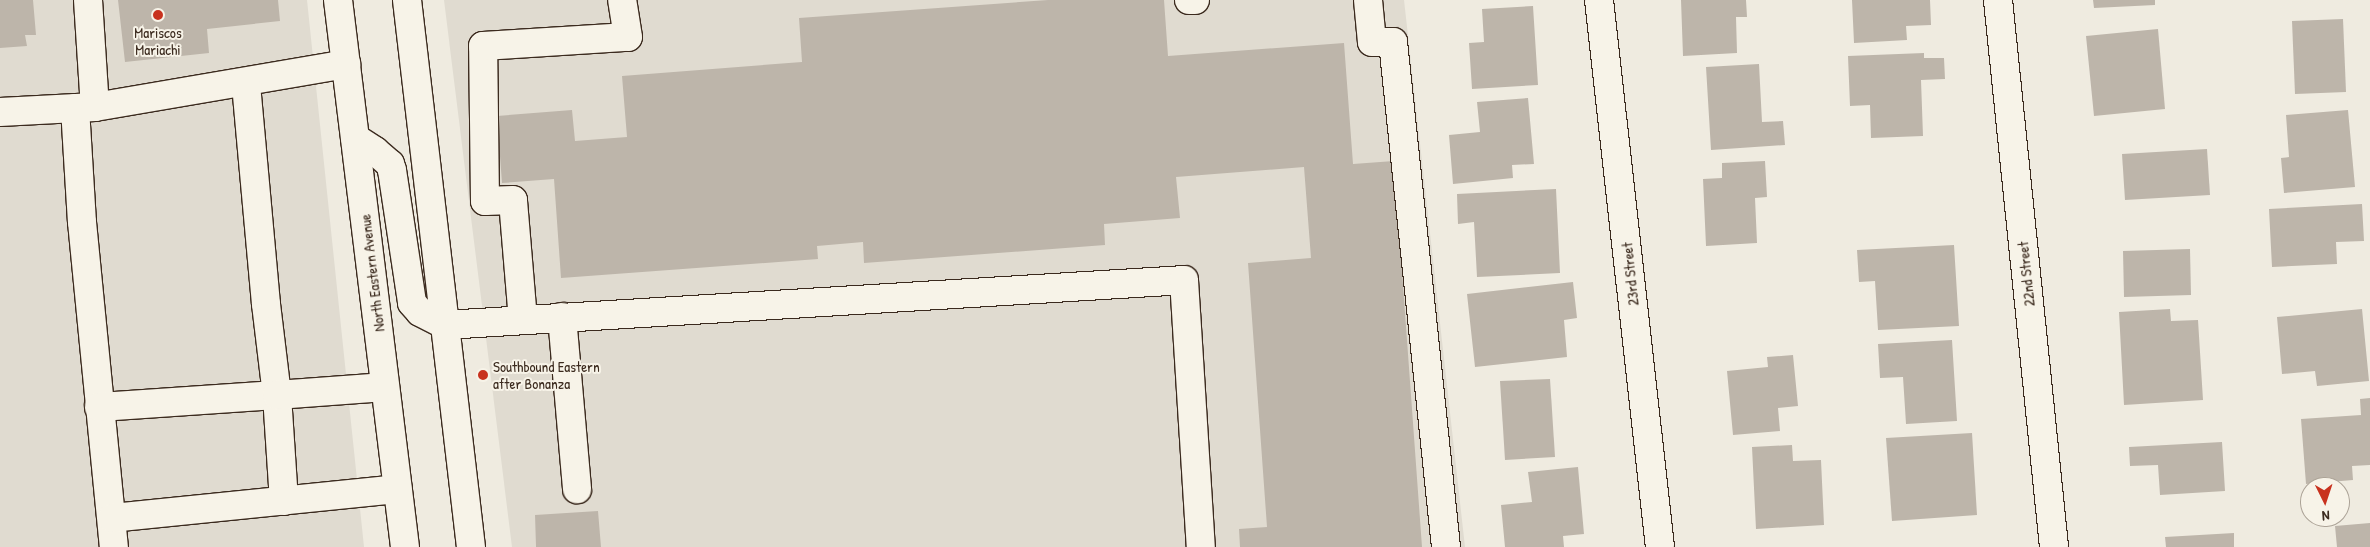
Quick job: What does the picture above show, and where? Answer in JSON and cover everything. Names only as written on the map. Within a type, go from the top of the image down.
[{"type":"main road","points":[[88,0],[82,222],[114,547]]},
{"type":"main road","name":"North Eastern Avenue","points":[[338,0],[404,547]]},
{"type":"main road","points":[[407,0],[471,547]]},
{"type":"main road","points":[[523,320],[513,200],[485,201],[483,46],[628,37],[622,0]]},
{"type":"main road","points":[[1189,0],[1195,0]]},
{"type":"main road","points":[[1368,0],[1372,42],[1393,42],[1446,547]]},
{"type":"main road","name":"23rd Street","points":[[1600,0],[1660,547]]},
{"type":"main road","name":"22nd Street","points":[[1998,0],[2054,547]]},
{"type":"main road","points":[[0,112],[85,107],[246,83],[346,64]]},
{"type":"main road","points":[[246,83],[266,304],[277,395],[284,501]]},
{"type":"main road","points":[[355,138],[375,152],[392,170],[412,303],[420,312],[445,324],[1184,280],[1201,547]]},
{"type":"main road","points":[[562,317],[577,489]]},
{"type":"main road","points":[[99,407],[385,387]]},
{"type":"main road","points":[[112,518],[398,489]]},
{"type":"shaded area","points":[[0,0],[307,0],[364,547],[0,547]]},
{"type":"shaded area","points":[[444,0],[1404,0],[1465,547],[512,547]]},
{"type":"building","points":[[0,0],[33,0],[36,35],[25,35],[27,46],[0,48]]},
{"type":"building","points":[[118,0],[278,0],[280,21],[207,29],[209,53],[125,62]]},
{"type":"building","points":[[1048,0],[1164,0],[1168,56],[1344,43],[1353,164],[1394,161],[1422,547],[1240,547],[1239,529],[1267,527],[1248,263],[1311,258],[1304,167],[1176,177],[1180,218],[1104,224],[1105,245],[864,263],[863,242],[817,246],[818,259],[561,278],[554,179],[502,183],[497,116],[572,110],[575,141],[627,137],[622,76],[802,62],[799,18]]},
{"type":"building","points":[[1681,0],[1746,0],[1747,17],[1736,17],[1737,53],[1683,56]]},
{"type":"building","points":[[1852,0],[1930,0],[1931,25],[1906,26],[1907,40],[1854,43]]},
{"type":"building","points":[[2093,0],[2155,0],[2155,5],[2094,8]]},
{"type":"building","points":[[1533,6],[1538,85],[1472,89],[1469,43],[1484,42],[1482,9]]},
{"type":"building","points":[[2343,19],[2346,92],[2295,94],[2292,21]]},
{"type":"building","points":[[2158,29],[2165,109],[2094,116],[2086,36]]},
{"type":"building","points":[[1924,53],[1924,58],[1944,58],[1945,79],[1921,80],[1923,136],[1871,138],[1870,105],[1850,106],[1848,56]]},
{"type":"building","points":[[1759,64],[1762,122],[1783,121],[1785,145],[1711,150],[1706,67]]},
{"type":"building","points":[[1528,98],[1534,164],[1512,165],[1513,178],[1453,184],[1449,135],[1480,132],[1477,102]]},
{"type":"building","points":[[2348,110],[2355,187],[2284,193],[2281,158],[2289,157],[2286,115]]},
{"type":"building","points":[[2207,149],[2210,195],[2125,200],[2122,154]]},
{"type":"building","points":[[1765,161],[1767,197],[1755,198],[1757,243],[1706,246],[1703,179],[1722,178],[1722,163]]},
{"type":"building","points":[[1556,189],[1560,273],[1477,277],[1474,222],[1458,224],[1457,194]]},
{"type":"building","points":[[2362,204],[2364,241],[2336,242],[2337,264],[2272,267],[2269,209]]},
{"type":"building","points":[[1954,245],[1959,326],[1878,330],[1875,281],[1859,282],[1857,250]]},
{"type":"building","points":[[2190,249],[2191,295],[2124,297],[2123,251]]},
{"type":"building","points":[[1573,282],[1577,318],[1564,320],[1567,357],[1475,367],[1467,294]]},
{"type":"building","points":[[2170,309],[2171,321],[2198,320],[2203,400],[2124,405],[2119,312]]},
{"type":"building","points":[[2362,309],[2369,381],[2317,386],[2315,371],[2282,374],[2277,317]]},
{"type":"building","points":[[1952,340],[1957,421],[1906,424],[1903,377],[1880,378],[1878,344]]},
{"type":"building","points":[[1793,355],[1798,406],[1778,408],[1780,431],[1733,435],[1727,371],[1768,367],[1767,357]]},
{"type":"building","points":[[1550,379],[1555,457],[1505,460],[1500,381]]},
{"type":"building","points":[[2370,398],[2370,465],[2352,466],[2353,480],[2350,480],[2350,477],[2305,477],[2301,419],[2361,415],[2360,399]]},
{"type":"building","points":[[1972,433],[1977,515],[1892,521],[1886,438]]},
{"type":"building","points":[[2222,442],[2225,491],[2160,495],[2158,465],[2130,466],[2129,447]]},
{"type":"building","points":[[1792,445],[1793,461],[1821,460],[1824,525],[1756,529],[1752,447]]},
{"type":"building","points":[[1578,467],[1584,534],[1563,536],[1564,547],[1505,547],[1501,505],[1532,502],[1528,472]]},
{"type":"building","points":[[598,511],[601,547],[536,547],[535,515]]},
{"type":"building","points":[[2370,523],[2370,547],[2337,547],[2335,527],[2350,527],[2350,525]]},
{"type":"building","points":[[2234,533],[2234,547],[2166,547],[2165,537]]},
{"type":"place","name":"Mariscos Mariachi","points":[[158,15]]},
{"type":"place","name":"Southbound Eastern after Bonanza","points":[[483,375]]}]
